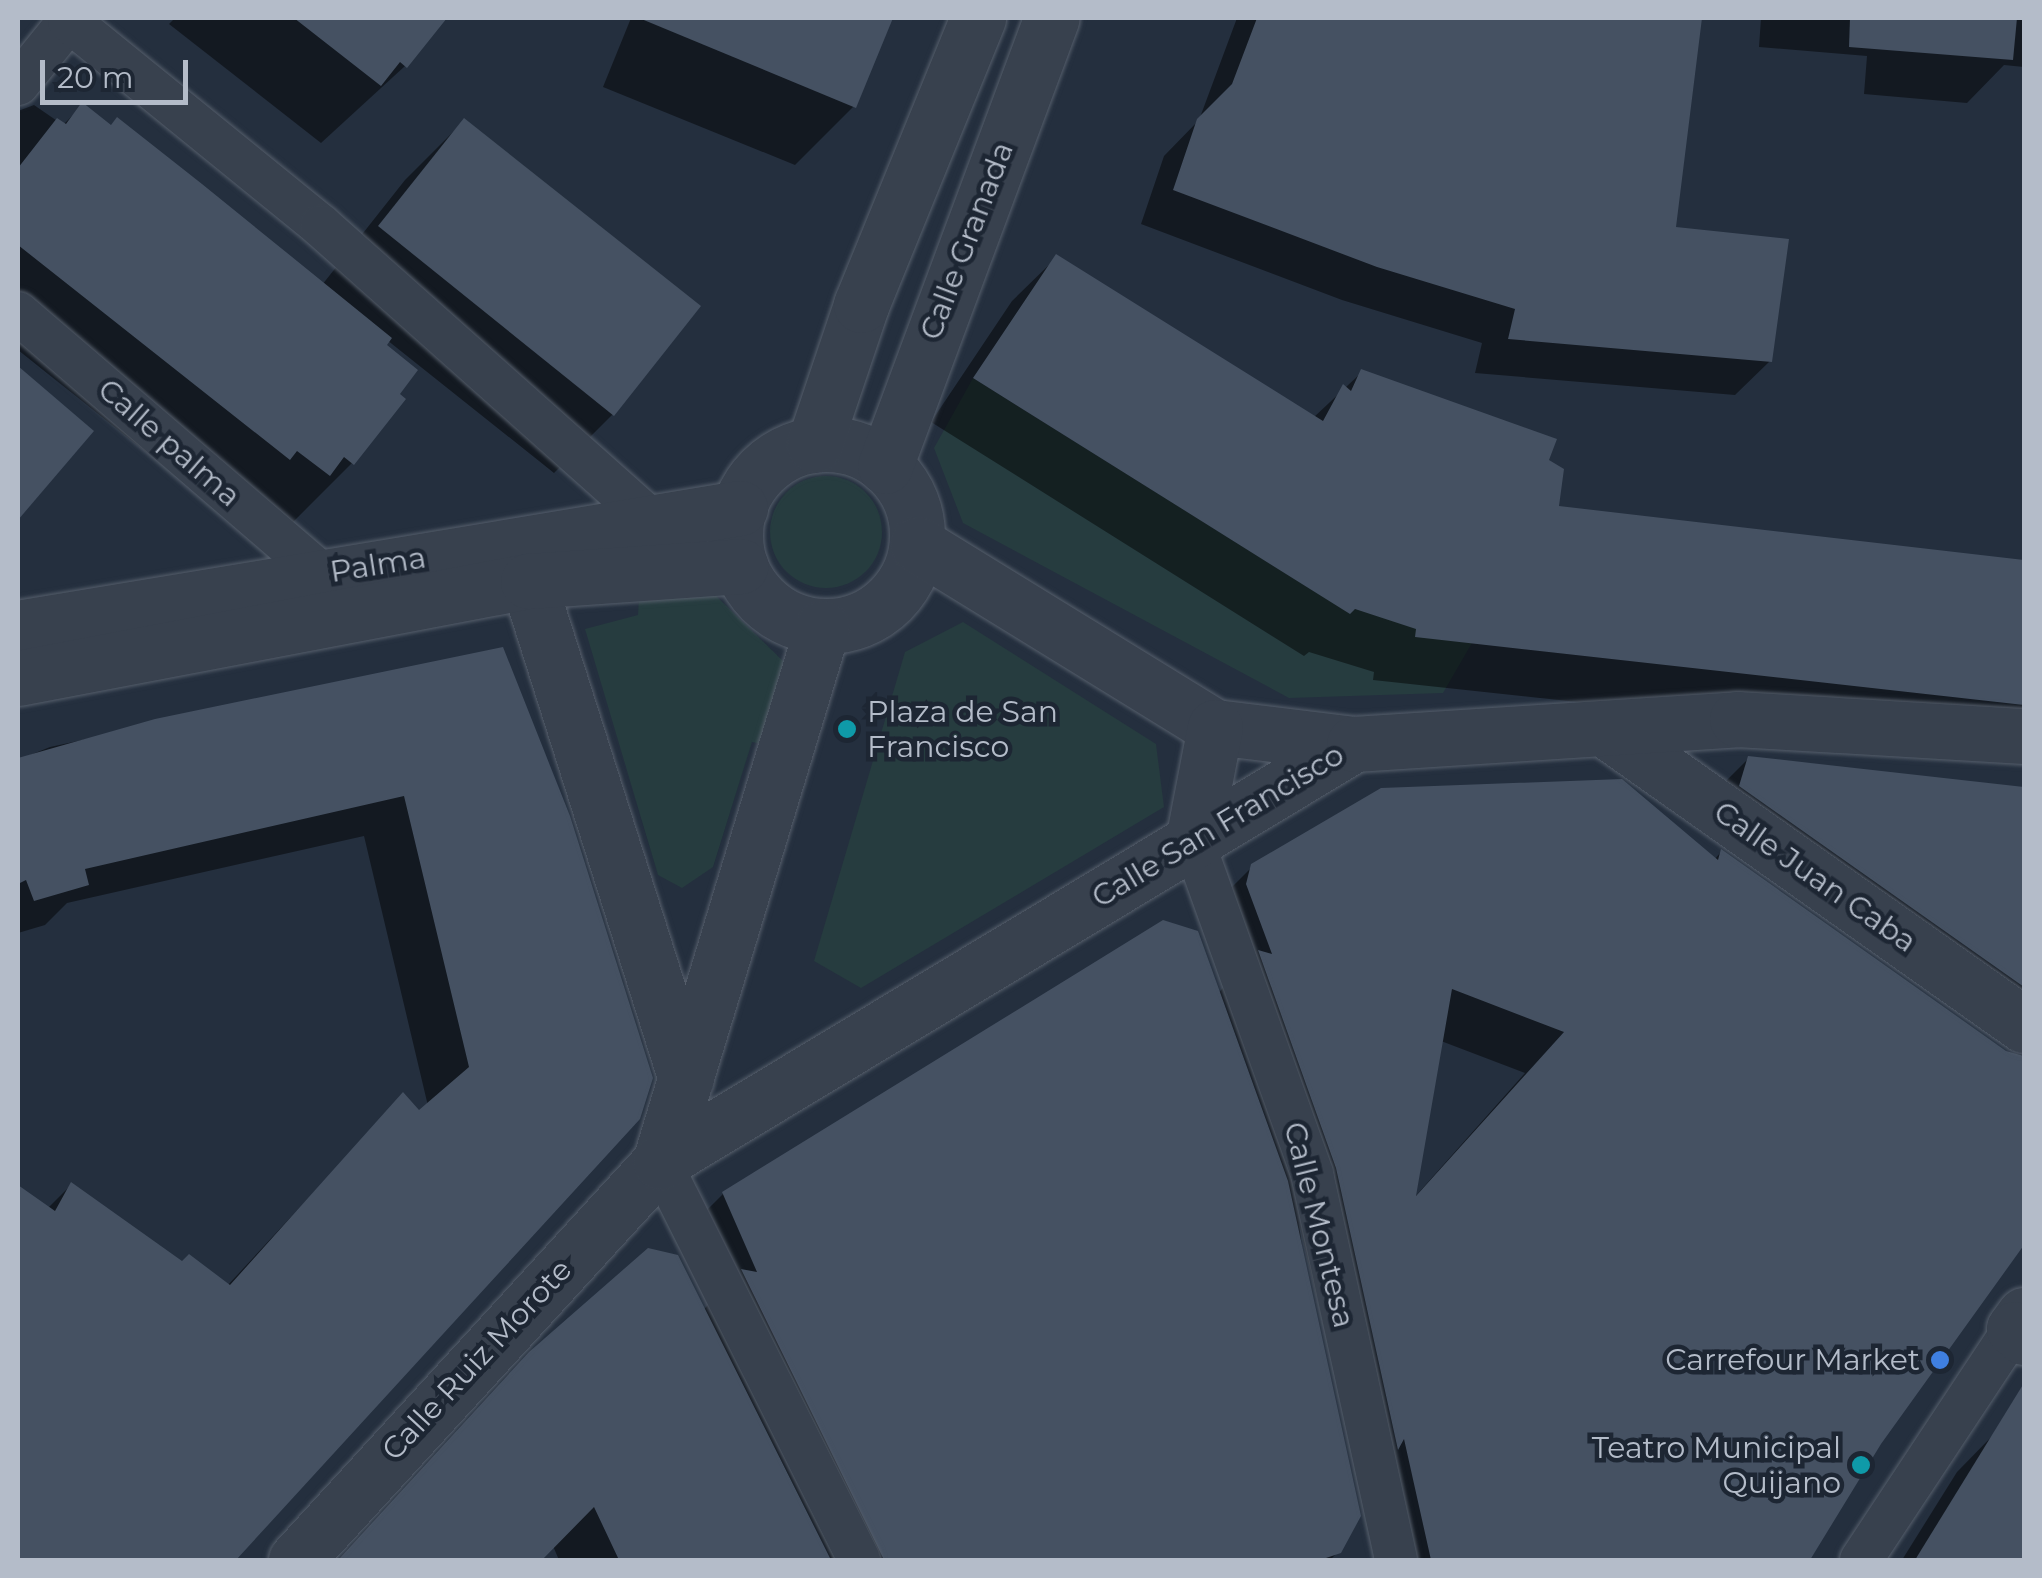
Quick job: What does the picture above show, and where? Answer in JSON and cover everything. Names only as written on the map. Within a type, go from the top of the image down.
[{"type":"street","points":[[814,445],[862,305],[978,18]]},
{"type":"street","name":"Calle Granada","points":[[885,466],[1052,18]]},
{"type":"street","points":[[18,84],[70,21],[320,226],[654,522]]},
{"type":"street","name":"Calle palma","points":[[18,313],[320,574]]},
{"type":"street","points":[[814,445],[863,452],[885,466],[915,516],[917,544],[910,574],[885,606],[853,623],[822,628],[795,622],[763,602],[740,566],[740,508],[755,477],[790,452],[814,445]]},
{"type":"street","name":"Palma","points":[[18,628],[320,574],[740,508]]},
{"type":"street","points":[[917,544],[1215,727],[1354,744]]},
{"type":"street","name":"Palma","points":[[18,678],[528,581],[740,566]]},
{"type":"street","points":[[528,581],[686,1079]]},
{"type":"street","points":[[822,628],[660,1162],[859,1560]]},
{"type":"street","name":"Calle San Francisco","points":[[660,1162],[1354,744],[1737,719],[2024,736]]},
{"type":"street","points":[[1193,841],[1215,727]]},
{"type":"street","name":"Calle Juan Caba","points":[[1606,730],[2024,1025]]},
{"type":"street","name":"Calle Montesa","points":[[1193,841],[1312,1174],[1396,1560]]},
{"type":"street","name":"Calle Ruiz Morote","points":[[296,1560],[660,1162]]},
{"type":"street","points":[[1861,1560],[2021,1327]]},
{"type":"green space","points":[[973,378],[1349,613],[1355,609],[1472,643],[1443,693],[1289,698],[963,523],[934,448]]},
{"type":"green space","points":[[826,476],[848,480],[866,492],[878,510],[882,532],[878,554],[866,572],[848,584],[826,588],[804,584],[786,572],[774,554],[770,532],[774,510],[786,492],[804,480]]},
{"type":"green space","points":[[710,590],[785,663],[763,744],[752,742],[713,867],[682,888],[658,875],[585,629],[638,615],[639,599]]},
{"type":"green space","points":[[963,622],[1156,744],[1164,807],[861,988],[814,961],[905,652]]},
{"type":"building","points":[[294,18],[447,18],[407,68],[400,62],[381,86]]},
{"type":"building","points":[[639,18],[893,18],[856,108]]},
{"type":"building","points":[[1257,18],[1702,18],[1676,227],[1789,239],[1772,362],[1508,339],[1515,309],[1377,267],[1173,190],[1197,119],[1232,84]]},
{"type":"building","points":[[1850,18],[2017,18],[2013,60],[1849,47]]},
{"type":"building","points":[[82,102],[111,125],[117,117],[202,184],[392,338],[387,345],[418,370],[400,394],[406,399],[354,465],[344,457],[330,476],[297,451],[290,460],[18,245],[18,168],[57,118],[66,124]]},
{"type":"building","points":[[464,118],[701,306],[614,416],[378,226]]},
{"type":"building","points":[[1056,254],[1323,421],[1343,384],[1351,391],[1361,369],[1557,439],[1549,460],[1564,469],[1559,506],[2024,560],[2024,705],[1415,637],[1416,629],[1355,609],[1350,614],[973,378]]},
{"type":"building","points":[[18,366],[94,431],[18,520]]},
{"type":"building","points":[[503,647],[570,816],[653,1078],[640,1119],[236,1560],[18,1560],[18,1185],[55,1211],[71,1182],[182,1261],[189,1254],[230,1285],[403,1092],[419,1110],[469,1067],[404,796],[85,869],[89,885],[34,901],[26,880],[18,884],[18,758],[155,719]]},
{"type":"building","points":[[1748,756],[2024,787],[2024,987],[1739,786]]},
{"type":"building","points":[[1622,779],[1718,860],[1721,849],[2006,1051],[2024,1056],[2024,1245],[1881,1444],[1810,1560],[1431,1560],[1404,1439],[1398,1450],[1336,1168],[1258,950],[1272,954],[1246,884],[1251,864],[1381,788]],"holes":[[[1452,989],[1564,1032],[1416,1196]]]},
{"type":"building","points":[[1163,920],[1198,931],[1288,1181],[1361,1516],[1341,1553],[1320,1560],[884,1560],[741,1269],[757,1272],[722,1192]]},
{"type":"building","points":[[648,1248],[678,1255],[831,1560],[619,1560],[594,1507],[542,1560],[338,1560],[529,1352]]},
{"type":"building","points":[[2024,1383],[2024,1560],[1915,1560]]},
{"type":"place","name":"Plaza de San Francisco","points":[[847,729]]},
{"type":"place","name":"Carrefour Market","points":[[1940,1360]]},
{"type":"place","name":"Teatro Municipal Quijano","points":[[1861,1465]]}]
